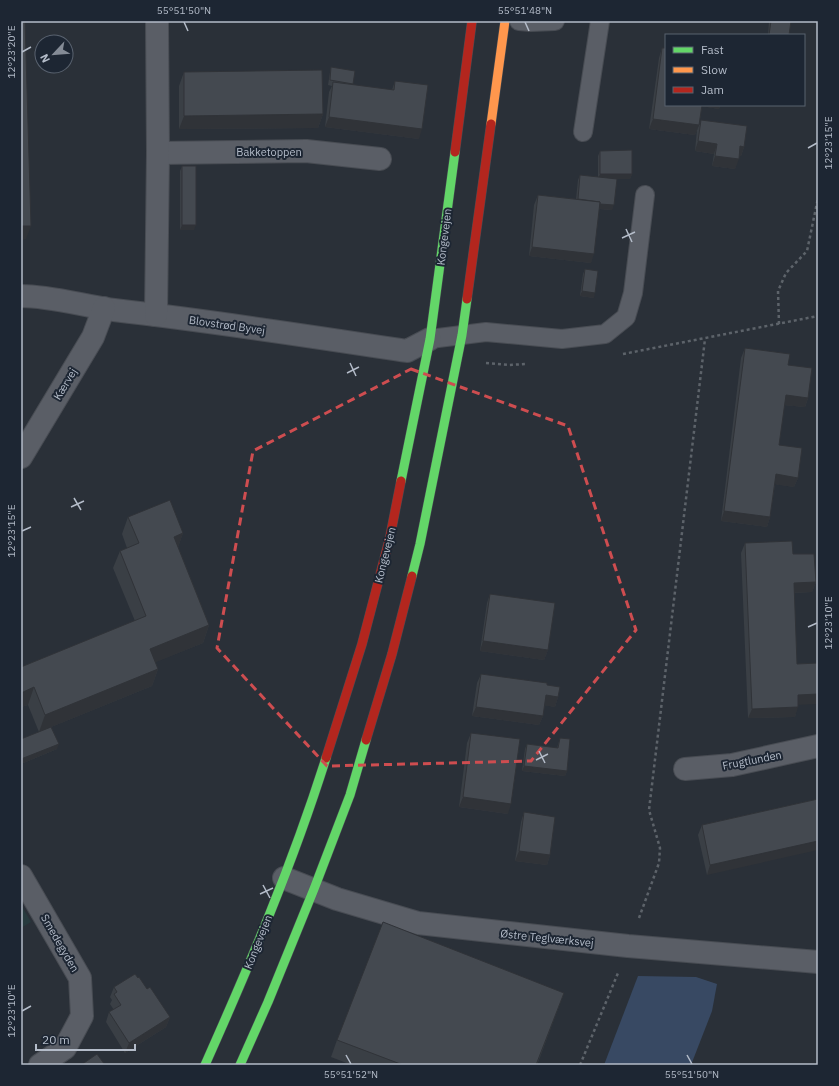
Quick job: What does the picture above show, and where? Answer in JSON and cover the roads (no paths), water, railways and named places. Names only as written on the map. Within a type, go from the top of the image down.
[{"type":"main road","name":"Kongevejen","points":[[205,1065],[236,995],[284,878],[318,783],[362,644],[390,537],[430,340],[472,21]]},
{"type":"main road","points":[[240,1065],[268,1002],[350,795],[392,654],[420,544],[462,335],[505,21]]},
{"type":"street","points":[[156,315],[158,153],[157,21]]},
{"type":"street","name":"Bakketoppen","points":[[158,153],[306,152],[380,159]]},
{"type":"street","name":"Blovstrød Byvej","points":[[21,296],[34,296],[104,308],[407,351],[430,340]]},
{"type":"street","name":"Kærvej","points":[[21,457],[93,336],[104,308]]},
{"type":"street","name":"Frugtlunden","points":[[685,769],[732,765],[818,746]]},
{"type":"street","name":"Smedegyden","points":[[21,876],[80,978],[82,1016],[64,1048],[40,1065]]},
{"type":"street","name":"Østre Teglværksvej","points":[[284,878],[337,899],[418,923],[628,946],[818,962]]},
{"type":"lane","points":[[519,21],[555,21]]},
{"type":"lane","points":[[583,132],[600,21]]},
{"type":"lane","points":[[430,340],[486,332],[562,339],[605,334],[626,317],[633,293],[645,196]]},
{"type":"water","points":[[638,976],[696,977],[717,984],[712,1011],[691,1065],[604,1065]]}]
